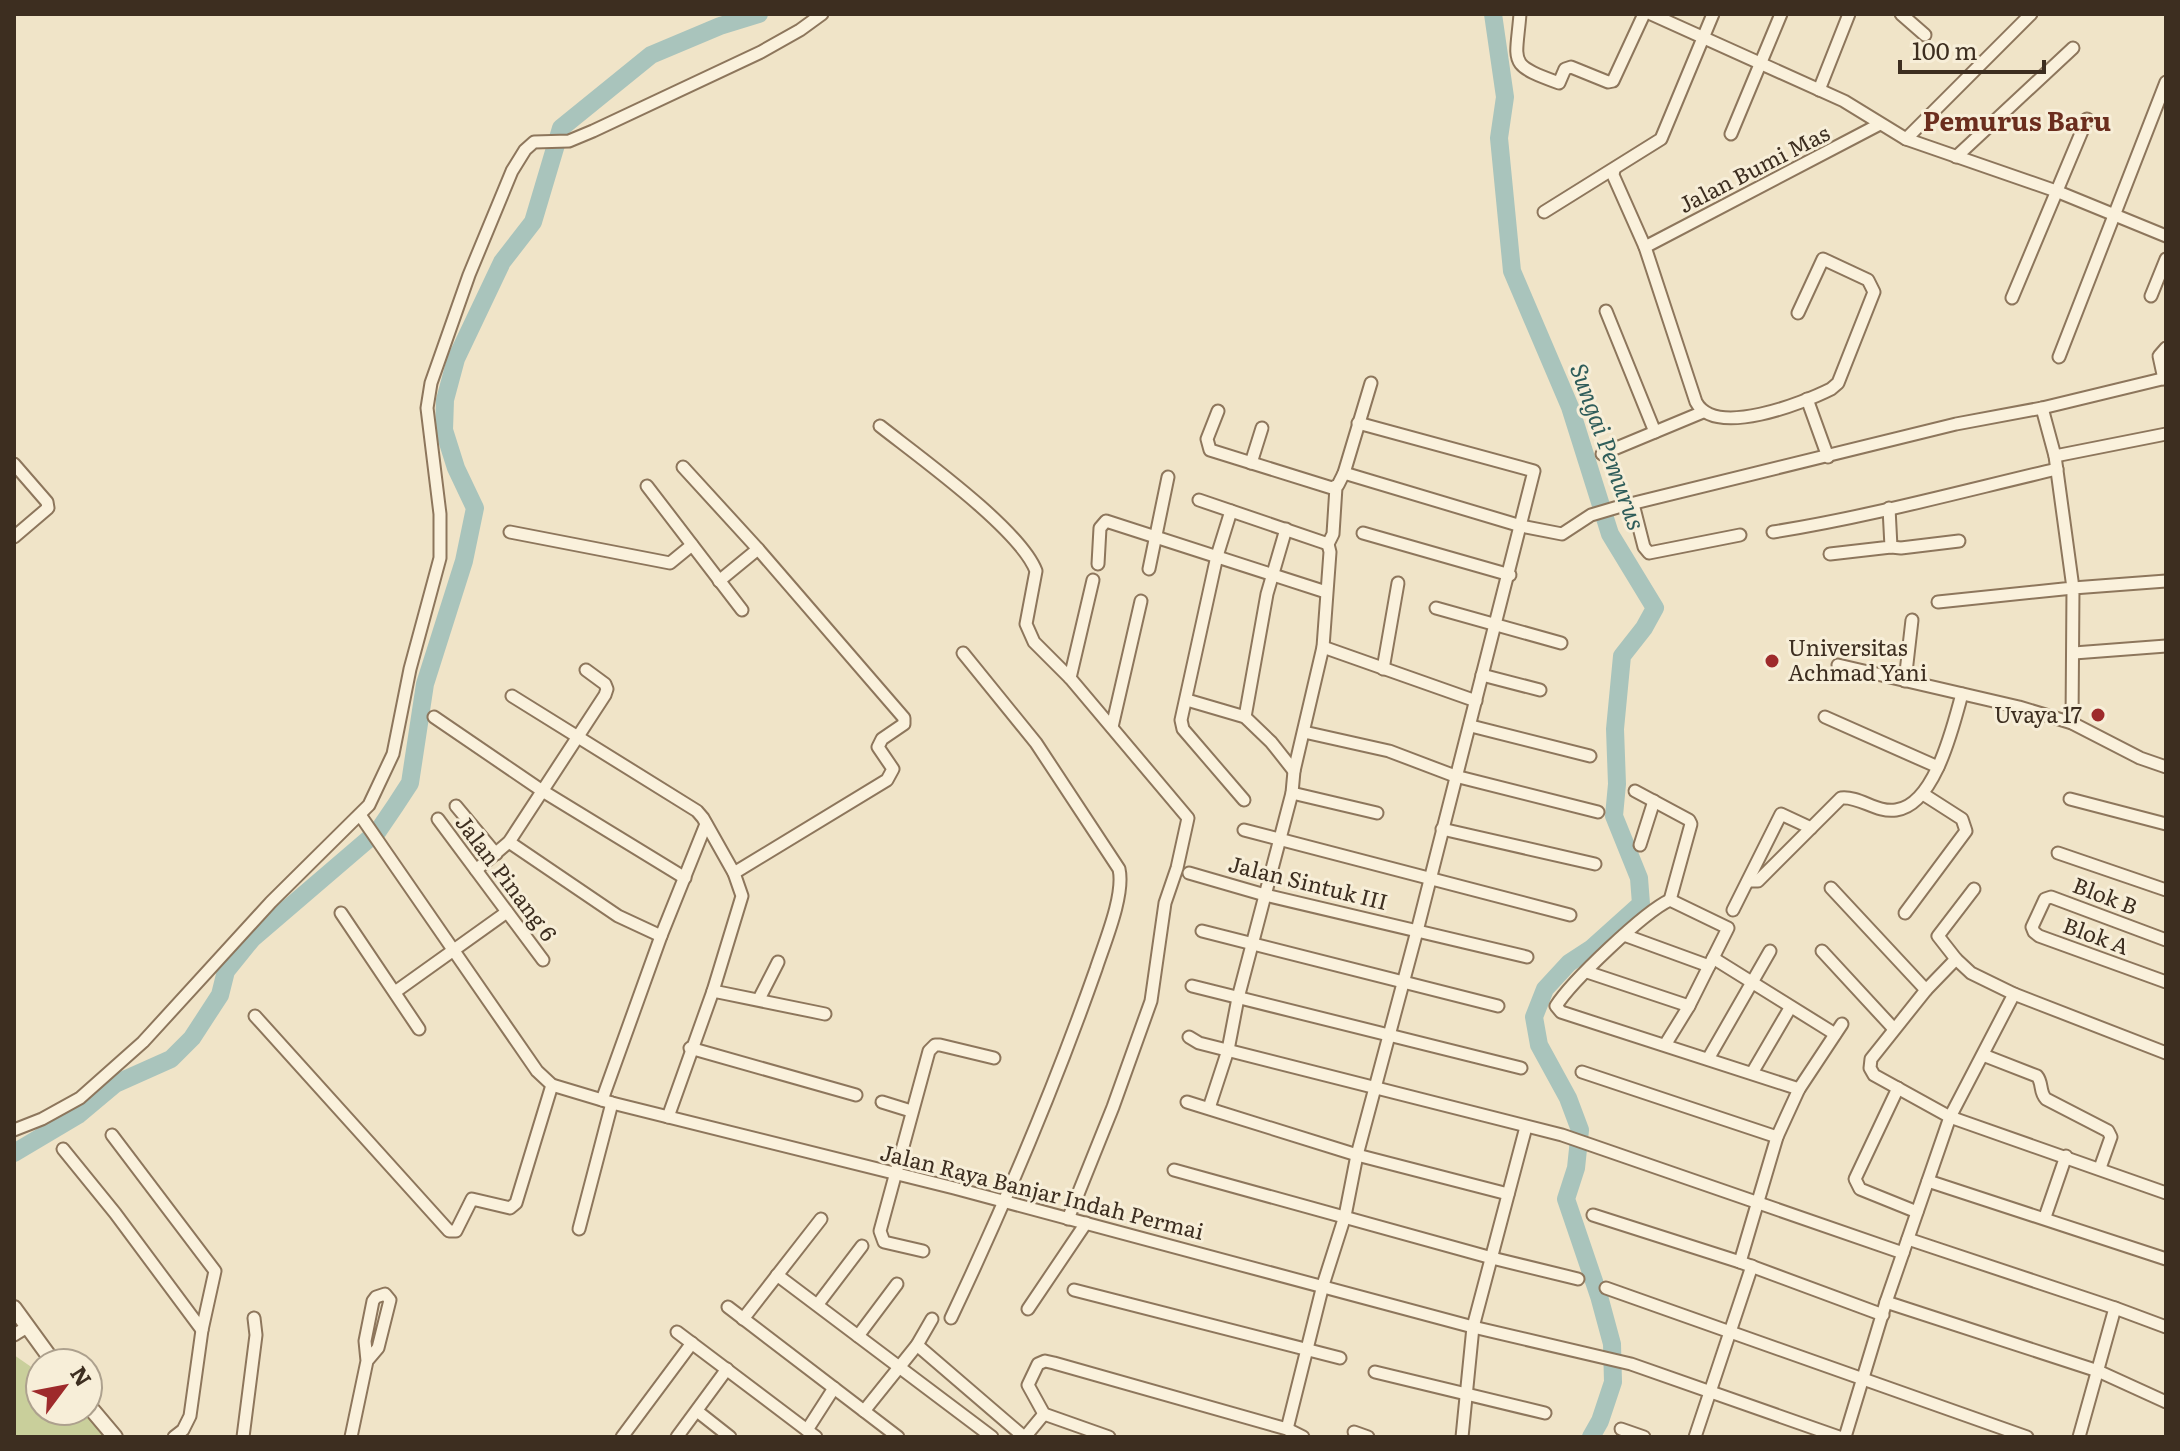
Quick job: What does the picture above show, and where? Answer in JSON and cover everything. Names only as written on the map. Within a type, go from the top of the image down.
[{"type":"street","points":[[14,1130],[80,1098],[143,1042],[271,902],[363,819],[393,754],[410,669],[440,558],[440,514],[428,430],[431,383],[469,275],[512,171],[525,150],[534,142],[569,141],[730,68],[800,30],[822,14]]},
{"type":"street","points":[[1520,14],[1515,52],[1517,60],[1522,67],[1559,83],[1565,69],[1571,67],[1608,82],[1613,81],[1644,14]]},
{"type":"street","points":[[1651,14],[1853,106],[1906,139],[2056,191],[2166,236]]},
{"type":"street","points":[[1544,212],[1661,139],[1713,14]]},
{"type":"street","points":[[1731,134],[1781,14]]},
{"type":"street","points":[[1819,90],[1849,14]]},
{"type":"street","points":[[1901,14],[1925,35]]},
{"type":"street","points":[[1906,139],[2031,14]]},
{"type":"street","points":[[1956,157],[2073,48]]},
{"type":"street","points":[[2059,357],[2166,82]]},
{"type":"street","points":[[2012,298],[2087,119]]},
{"type":"street","name":"Jalan Bumi Mas","points":[[1645,247],[1880,124]]},
{"type":"street","points":[[1614,170],[1613,175],[1645,247],[1696,402],[1703,412]]},
{"type":"street","points":[[1602,454],[1703,412],[1724,418],[1742,418],[1831,389],[1838,383],[1874,292],[1873,286],[1868,280],[1823,259],[1798,313]]},
{"type":"street","points":[[2151,296],[2166,259]]},
{"type":"street","points":[[1606,311],[1655,432]]},
{"type":"street","points":[[1344,473],[1521,526],[1562,534],[1591,515],[1618,507],[1956,424],[2042,408],[2165,378],[2159,356],[2166,348]]},
{"type":"street","points":[[1209,1108],[1228,1050],[1238,998],[1292,793],[1294,771],[1323,647],[1328,544],[1333,534],[1336,487],[1344,473],[1371,383]]},
{"type":"street","points":[[1807,399],[1828,457]]},
{"type":"street","points":[[2042,408],[2055,456],[2073,588],[2072,723]]},
{"type":"street","points":[[1218,411],[1207,439],[1208,448],[1329,488],[1336,487]]},
{"type":"street","points":[[1287,1429],[1323,1285],[1345,1216],[1357,1155],[1455,776],[1471,726],[1534,471],[1358,423]]},
{"type":"street","points":[[880,426],[962,492],[1026,555],[1036,571],[1026,624],[1034,642],[1070,678],[1188,818],[1165,903],[1151,1001],[1068,1219]]},
{"type":"street","points":[[1251,463],[1262,428]]},
{"type":"street","points":[[2055,456],[2166,434]]},
{"type":"street","points":[[14,464],[47,502],[48,508],[16,531]]},
{"type":"street","points":[[683,467],[904,718],[904,724],[879,742],[878,747],[893,769],[887,780],[734,873]]},
{"type":"street","points":[[1773,532],[1849,520],[2057,469]]},
{"type":"street","points":[[1149,569],[1168,477]]},
{"type":"street","points":[[647,486],[742,610]]},
{"type":"street","points":[[1199,500],[1328,544]]},
{"type":"street","points":[[1633,504],[1644,547],[1649,553],[1740,535]]},
{"type":"street","points":[[1889,508],[1891,547]]},
{"type":"street","points":[[1231,511],[1217,556],[1181,720],[1183,729],[1244,800]]},
{"type":"street","points":[[1098,564],[1103,522],[1157,536],[1326,592]]},
{"type":"street","points":[[1245,717],[1273,573],[1286,529]]},
{"type":"street","points":[[510,532],[670,563],[692,545]]},
{"type":"street","points":[[1363,533],[1510,575]]},
{"type":"street","points":[[1830,554],[1959,541]]},
{"type":"street","points":[[719,581],[758,549]]},
{"type":"street","points":[[1070,678],[1093,580]]},
{"type":"street","points":[[1938,602],[2166,581]]},
{"type":"street","points":[[1383,669],[1398,583]]},
{"type":"street","points":[[1112,727],[1141,601]]},
{"type":"street","points":[[1436,608],[1561,643]]},
{"type":"street","points":[[1905,681],[1912,620]]},
{"type":"street","points":[[2074,653],[2166,646]]},
{"type":"street","points":[[1323,647],[1476,701]]},
{"type":"street","points":[[951,1318],[1005,1203],[1084,1003],[1107,935],[1121,874],[1036,743],[963,653]]},
{"type":"street","points":[[1838,665],[2019,707],[2072,723],[2140,758],[2166,767]]},
{"type":"street","points":[[476,870],[509,842],[607,689],[586,670]]},
{"type":"street","points":[[1482,675],[1540,690]]},
{"type":"street","points":[[1748,881],[1758,881],[1841,798],[1852,798],[1885,810],[1913,804],[1923,794],[1938,767],[1962,694]]},
{"type":"street","points":[[512,696],[697,811],[741,888],[741,902],[713,991],[690,1048],[668,1117]]},
{"type":"street","points":[[1187,700],[1245,717],[1271,742],[1294,771]]},
{"type":"street","points":[[434,717],[541,790],[685,878]]},
{"type":"street","points":[[1825,717],[1938,767]]},
{"type":"street","points":[[1471,726],[1590,756]]},
{"type":"street","points":[[1304,732],[1389,751],[1455,776],[1598,812]]},
{"type":"street","points":[[1635,791],[1689,820],[1691,824],[1670,900],[1654,909],[1624,935],[1559,1002],[1557,1009],[1799,1089]]},
{"type":"street","points":[[1292,793],[1377,813]]},
{"type":"street","points":[[1905,913],[1966,831],[1962,819],[1923,794]]},
{"type":"street","points":[[2070,799],[2166,824]]},
{"type":"street","points":[[1640,845],[1654,801]]},
{"type":"street","points":[[456,806],[496,854]]},
{"type":"street","points":[[1733,910],[1781,814],[1811,828]]},
{"type":"street","points":[[255,1016],[449,1231],[456,1231],[472,1199],[507,1208],[516,1203],[552,1085],[537,1071],[363,819]]},
{"type":"street","name":"Jalan Pinang 6","points":[[438,819],[543,960]]},
{"type":"street","points":[[579,1229],[607,1102],[661,936],[706,824]]},
{"type":"street","points":[[1442,829],[1595,864]]},
{"type":"street","points":[[1244,830],[1570,915]]},
{"type":"street","points":[[509,842],[618,916],[661,936]]},
{"type":"street","points":[[2058,853],[2166,890]]},
{"type":"street","name":"Jalan Sintuk III","points":[[1189,873],[1265,895],[1527,957]]},
{"type":"street","points":[[1831,888],[1926,990]]},
{"type":"street","points":[[1974,889],[1938,936],[1971,973],[2014,994],[2166,1053]]},
{"type":"street","name":"Blok B","points":[[2038,913],[2045,899],[2051,897],[2166,940]]},
{"type":"street","points":[[1665,1045],[1689,1006],[1728,928],[1670,900]]},
{"type":"street","points":[[395,992],[507,912]]},
{"type":"street","points":[[341,913],[419,1029]]},
{"type":"street","name":"Blok A","points":[[2038,913],[2032,927],[2039,936],[2166,982]]},
{"type":"street","points":[[1202,931],[1498,1006]]},
{"type":"street","points":[[1624,935],[1711,962],[1790,1008],[1838,1029],[1799,1089],[1777,1137],[1758,1203],[1730,1331],[1695,1437]]},
{"type":"street","points":[[1708,1059],[1770,951]]},
{"type":"street","points":[[1822,951],[1894,1029]]},
{"type":"street","points":[[1956,959],[1926,990],[1871,1059],[1870,1068],[1874,1075],[1950,1117],[2166,1193]]},
{"type":"street","points":[[759,999],[778,962]]},
{"type":"street","points":[[1587,972],[1689,1006]]},
{"type":"street","points":[[1192,986],[1521,1068]]},
{"type":"street","points":[[713,991],[825,1014]]},
{"type":"street","points":[[1842,1437],[1950,1117],[2014,994]]},
{"type":"street","points":[[1752,1073],[1790,1008]]},
{"type":"street","points":[[1189,1037],[1199,1043],[1562,1135],[1903,1253]]},
{"type":"street","points":[[923,1251],[884,1242],[880,1231],[911,1111],[932,1046],[940,1045],[994,1058]]},
{"type":"street","points":[[690,1048],[856,1095]]},
{"type":"street","points":[[1983,1055],[2037,1076],[2041,1093],[2046,1099],[2108,1131],[2111,1137],[2100,1168]]},
{"type":"street","points":[[1582,1072],[1777,1137]]},
{"type":"street","name":"Jalan Raya Banjar Indah Permai","points":[[552,1085],[607,1102],[1323,1285],[1473,1327],[1631,1364],[1842,1437]]},
{"type":"street","points":[[1898,1088],[1855,1184],[1860,1189],[1917,1212]]},
{"type":"street","points":[[882,1102],[911,1111]]},
{"type":"street","points":[[1187,1102],[1357,1155],[1508,1194]]},
{"type":"street","points":[[1462,1437],[1473,1327],[1526,1127]]},
{"type":"street","points":[[112,1135],[215,1271],[202,1330],[190,1416],[183,1430],[174,1437]]},
{"type":"street","points":[[63,1149],[202,1330]]},
{"type":"street","points":[[2045,1217],[2066,1156]]},
{"type":"street","points":[[1174,1170],[1578,1279]]},
{"type":"street","points":[[1928,1181],[2166,1259]]},
{"type":"street","points":[[1593,1215],[1884,1308],[2098,1371],[2166,1402]]},
{"type":"street","points":[[743,1319],[821,1219]]},
{"type":"street","points":[[1028,1309],[1086,1223]]},
{"type":"street","points":[[1908,1239],[2166,1327]]},
{"type":"street","points":[[818,1304],[862,1246]]},
{"type":"street","points":[[777,1275],[992,1437]]},
{"type":"street","points":[[858,1336],[897,1284]]},
{"type":"street","points":[[1606,1288],[2027,1437]]},
{"type":"street","points":[[1074,1290],[1340,1358]]},
{"type":"street","points":[[351,1437],[367,1361],[365,1341],[373,1301],[385,1294],[390,1300],[378,1348],[367,1361]]},
{"type":"street","points":[[728,1307],[898,1437]]},
{"type":"street","points":[[14,1308],[20,1331],[37,1347]]},
{"type":"street","points":[[2079,1437],[2115,1308]]},
{"type":"street","points":[[243,1437],[256,1335],[254,1318]]},
{"type":"street","points":[[864,1411],[917,1345],[932,1319]]},
{"type":"street","points":[[677,1332],[812,1433],[834,1388]]},
{"type":"street","points":[[622,1437],[692,1343]]},
{"type":"street","points":[[917,1345],[1025,1437],[1044,1414]]},
{"type":"street","points":[[1109,1437],[1044,1414],[1030,1392],[1028,1381],[1038,1364],[1045,1361],[1287,1429],[1303,1437]]},
{"type":"street","points":[[677,1437],[727,1369]]},
{"type":"street","points":[[1375,1372],[1545,1413]]},
{"type":"street","points":[[697,1411],[730,1437]]},
{"type":"street","points":[[1621,1429],[1644,1437]]},
{"type":"street","points":[[1354,1432],[1368,1437]]},
{"type":"green space","points":[[14,1355],[24,1362],[24,1427],[101,1427],[109,1437],[14,1437]]},
{"type":"waterway","points":[[14,1153],[78,1115],[115,1084],[171,1059],[192,1038],[220,995],[226,971],[252,939],[378,831],[395,806],[410,783],[425,684],[464,561],[475,508],[456,468],[444,430],[445,400],[456,359],[502,262],[533,222],[561,128],[651,55],[720,26],[759,14]]},
{"type":"waterway","name":"Sungai Pemurus","points":[[1493,14],[1505,97],[1499,138],[1512,271],[1570,407],[1610,534],[1655,608],[1622,656],[1615,729],[1617,784],[1614,816],[1639,878],[1641,904],[1592,948],[1569,963],[1545,989],[1534,1017],[1539,1045],[1568,1098],[1580,1130],[1576,1168],[1566,1199],[1612,1344],[1613,1382],[1600,1421],[1591,1437]]},
{"type":"place","name":"Universitas Achmad Yani","points":[[1772,661]]},
{"type":"place","name":"Uvaya 17","points":[[2098,715]]},
{"type":"district","name":"Pemurus Baru","points":[[2017,122]]}]
